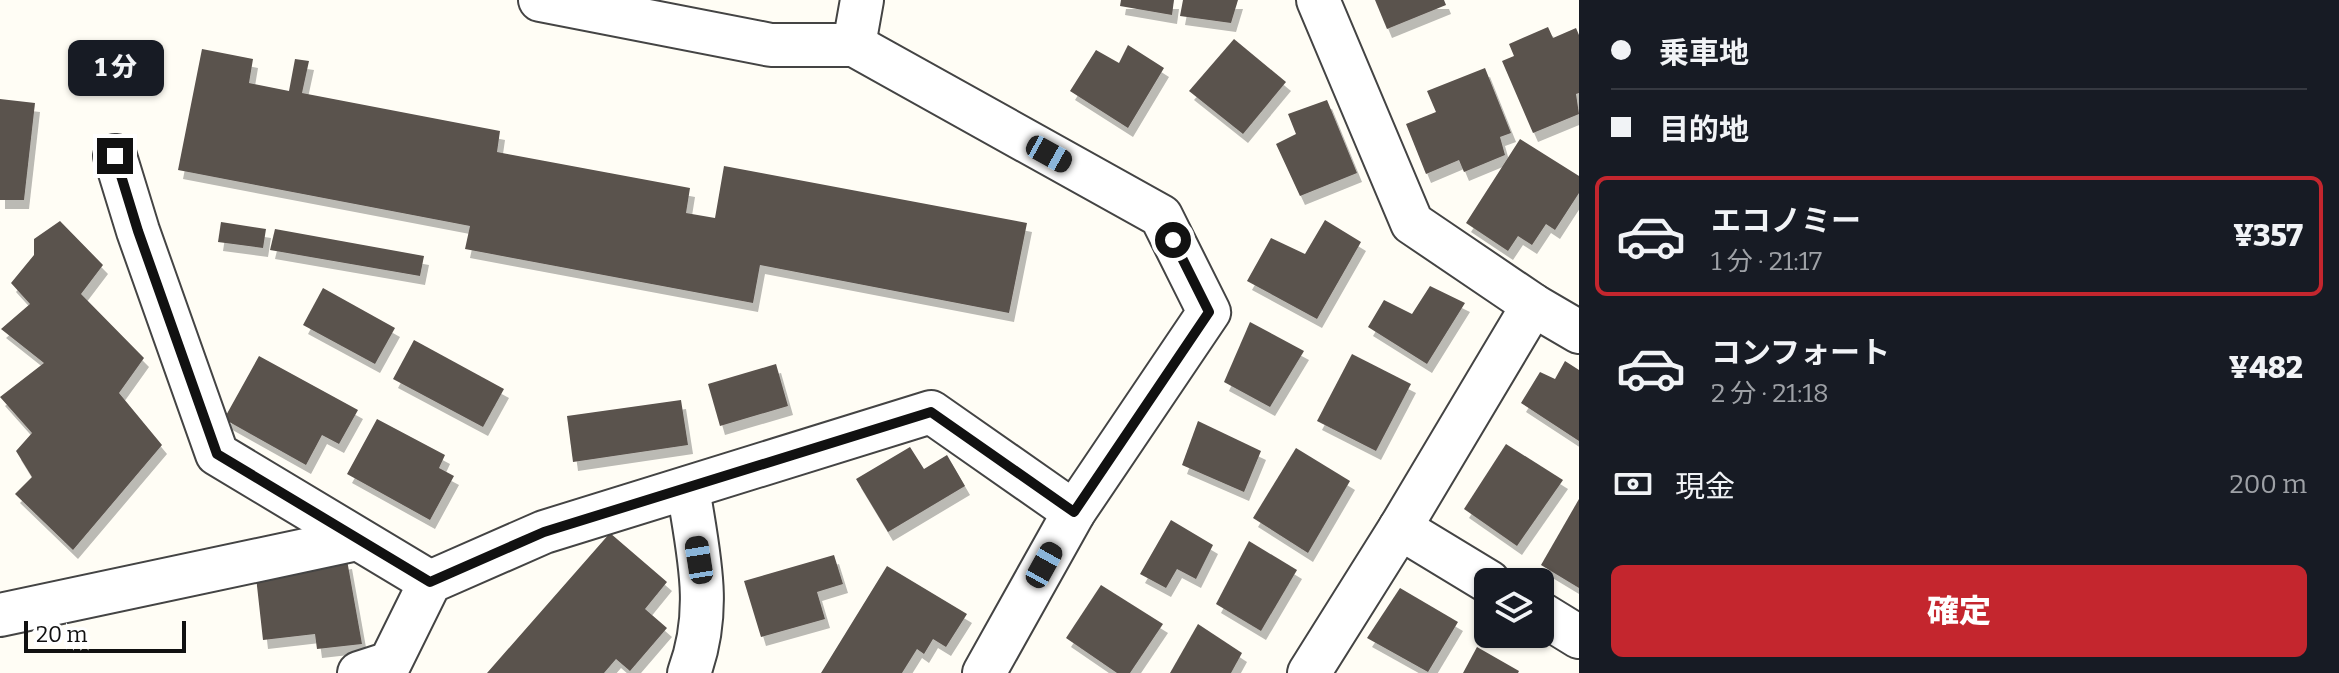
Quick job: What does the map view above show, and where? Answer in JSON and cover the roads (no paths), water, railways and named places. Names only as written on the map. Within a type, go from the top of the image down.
[{"type":"street","points":[[540,0],[771,45],[854,45],[1161,216],[1209,312],[1074,512],[984,673]]},
{"type":"street","points":[[854,45],[862,0]]},
{"type":"street","points":[[1318,0],[1412,223],[1533,305],[1579,332]]},
{"type":"street","points":[[115,156],[138,231],[217,454],[430,582]]},
{"type":"street","points":[[1309,673],[1533,305]]},
{"type":"street","points":[[359,673],[390,663],[430,582],[544,532],[931,412],[1074,512]]},
{"type":"street","points":[[688,488],[703,584],[699,645],[689,673]]},
{"type":"street","points":[[1400,528],[1474,573]]},
{"type":"street","points":[[0,615],[357,539]]},
{"type":"street","points":[[1554,622],[1579,637]]}]
